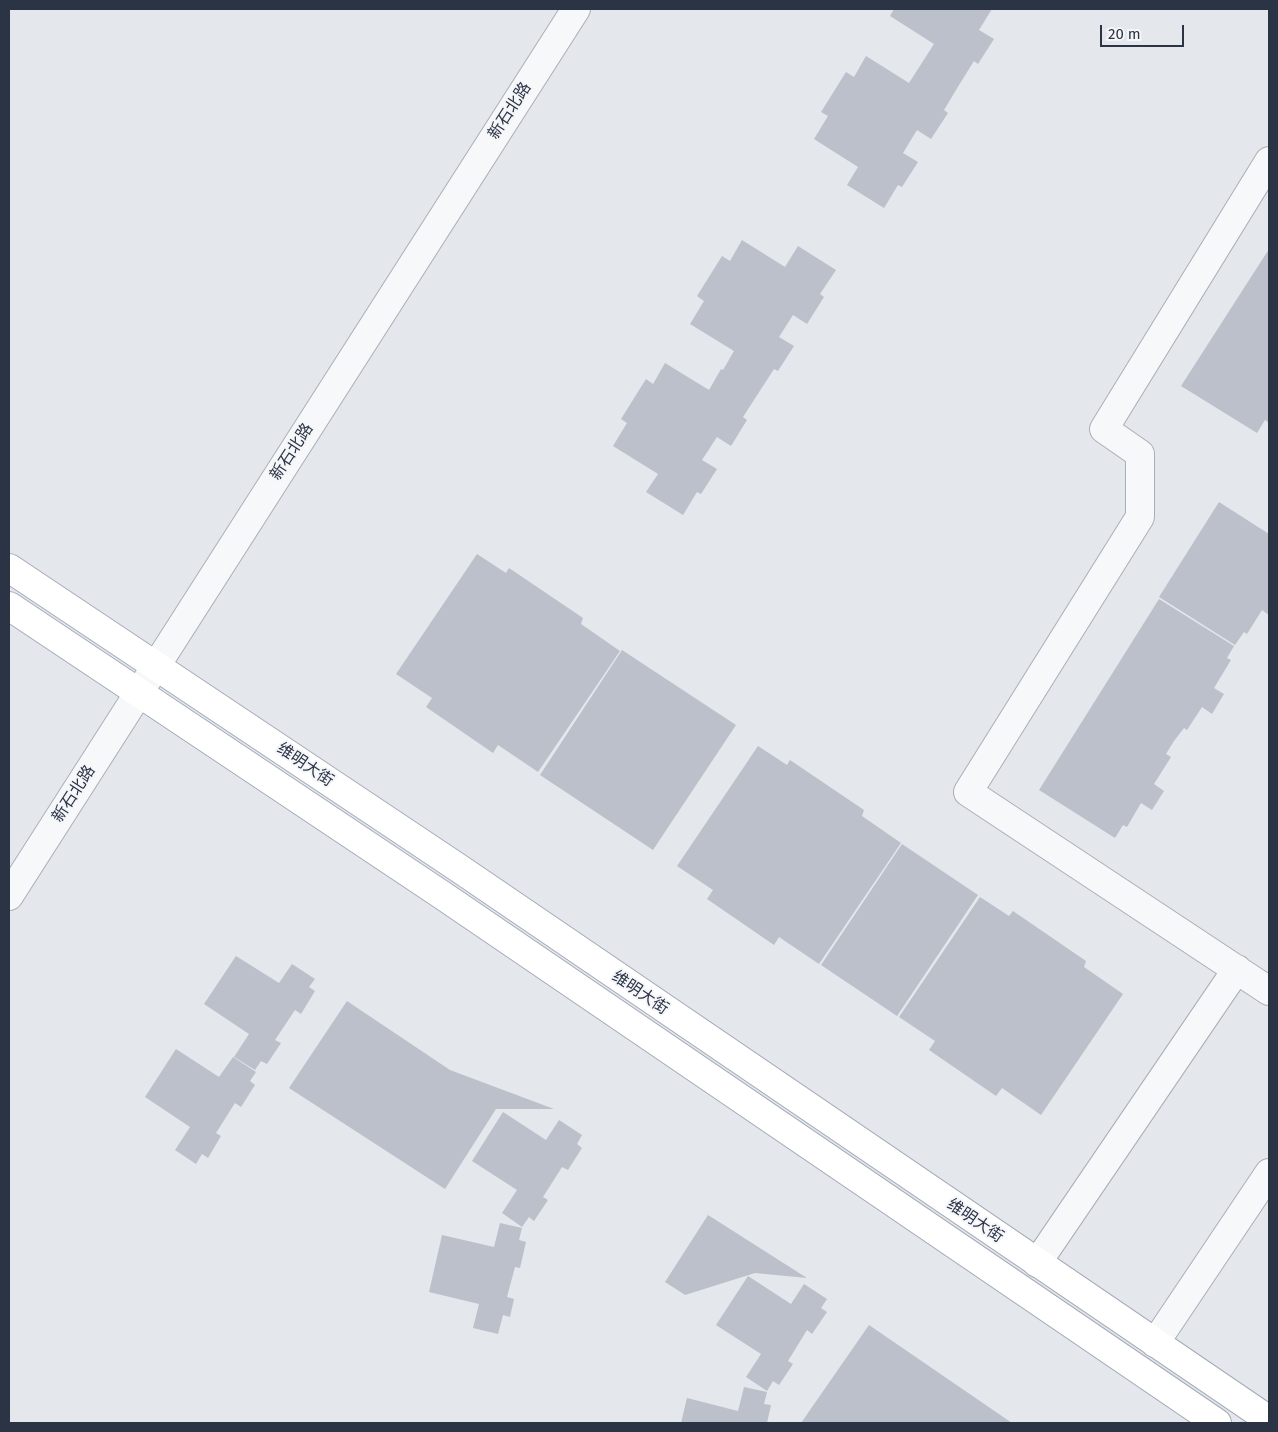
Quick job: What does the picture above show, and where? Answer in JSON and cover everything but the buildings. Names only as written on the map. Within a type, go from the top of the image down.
[{"type":"main road","name":"维明大街","points":[[9,568],[460,869],[1269,1420]]},
{"type":"main road","name":"维明大街","points":[[9,606],[442,895],[1217,1423]]},
{"type":"street","name":"新石北路","points":[[9,896],[576,9]]},
{"type":"street","points":[[1269,161],[1104,429],[1140,454],[1140,517],[968,792],[1269,991]]},
{"type":"street","points":[[1037,1263],[1237,969]]},
{"type":"street","points":[[1155,1343],[1269,1173]]}]
